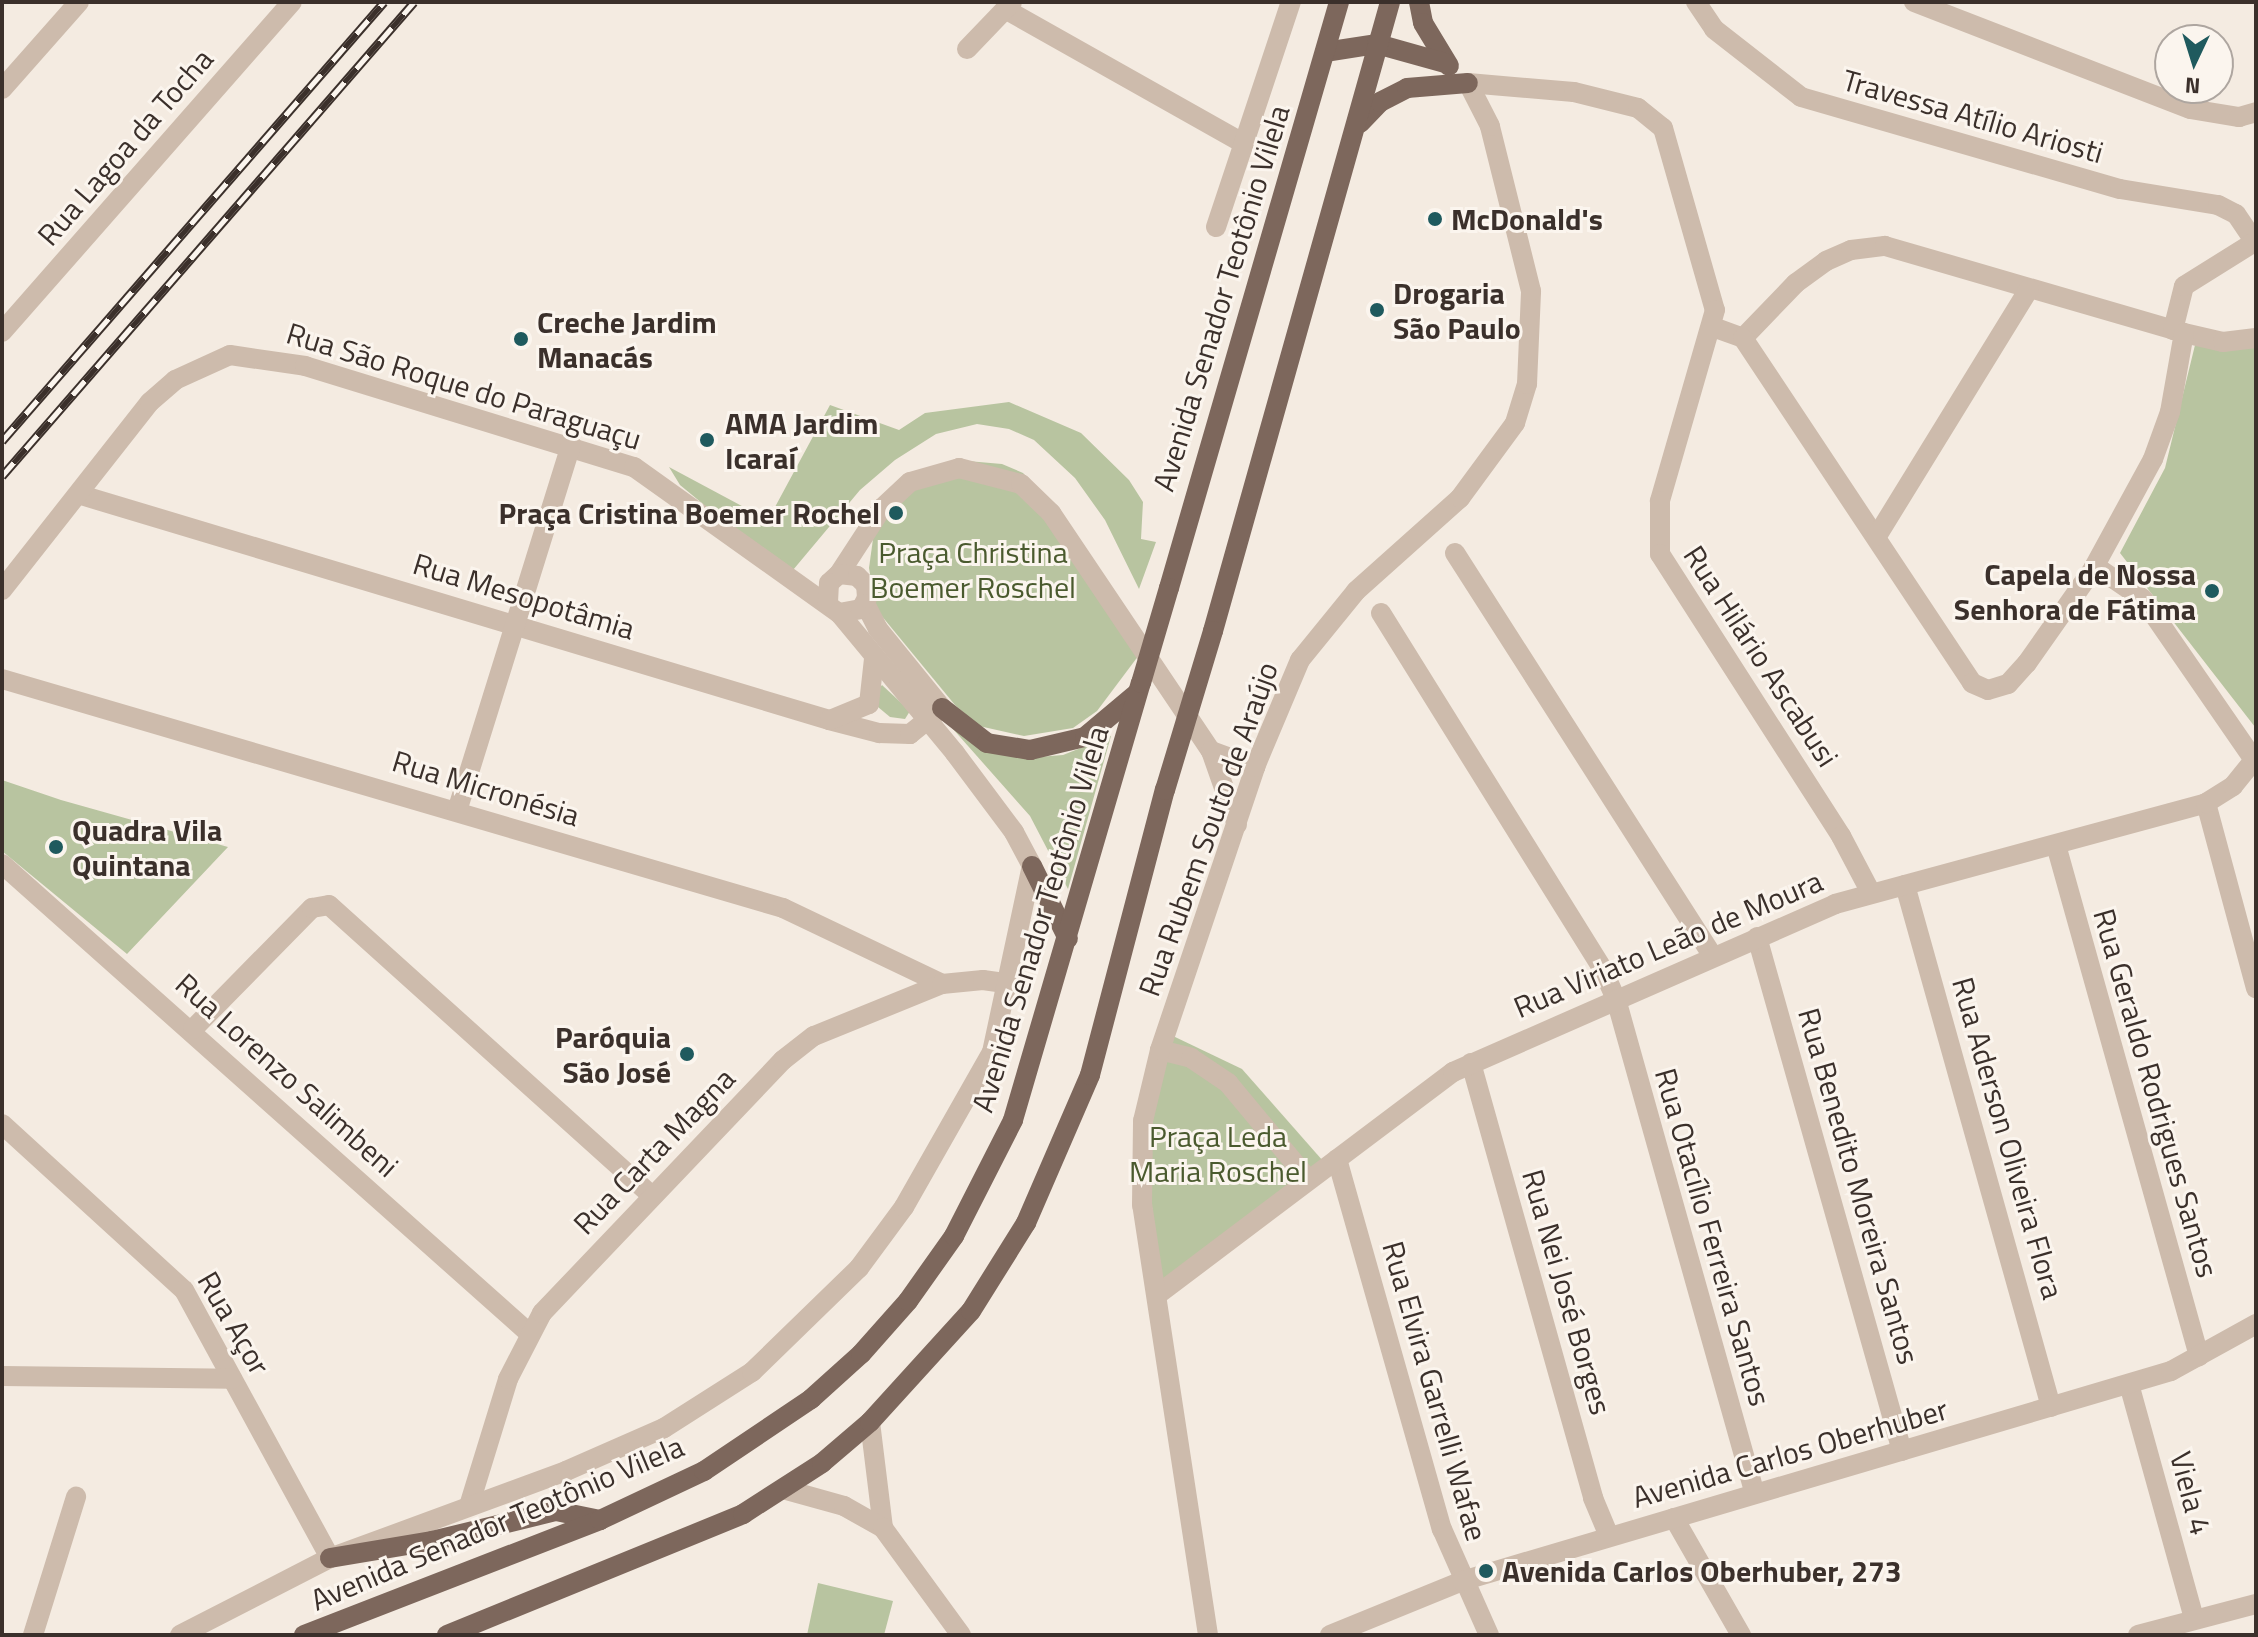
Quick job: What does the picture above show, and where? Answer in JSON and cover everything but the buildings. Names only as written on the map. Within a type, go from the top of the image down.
[{"type":"main road","points":[[1329,2],[1327,46],[1377,44],[1445,63]]},
{"type":"main road","name":"Avenida Senador Teotônio Vilela","points":[[312,1634],[600,1520],[704,1471],[765,1433],[861,1354],[908,1301],[954,1236],[1013,1120],[1339,2]]},
{"type":"main road","points":[[447,1635],[663,1550],[743,1514],[783,1489],[870,1422],[971,1311],[1046,1184],[1090,1075],[1165,790],[1213,631],[1390,2]]},
{"type":"main road","points":[[1419,2],[1423,23],[1445,63],[1468,83]]},
{"type":"main road","points":[[1355,130],[1393,94],[1416,86],[1468,83]]},
{"type":"main road","points":[[942,708],[987,743],[1030,750],[1096,731],[1140,687]]},
{"type":"main road","points":[[1032,866],[1068,939]]},
{"type":"main road","points":[[330,1558],[432,1541],[556,1511],[600,1520]]},
{"type":"street","points":[[2,89],[79,2]]},
{"type":"street","name":"Rua Lagoa da Tocha","points":[[2,332],[292,2]]},
{"type":"street","points":[[1216,227],[1291,2]]},
{"type":"street","name":"Travessa Atílio Ariosti","points":[[1696,2],[1714,29],[1801,97],[2096,183],[2218,205],[2236,214],[2255,242]]},
{"type":"street","points":[[1914,2],[2190,109],[2239,117],[2256,112]]},
{"type":"street","points":[[967,49],[1008,5],[1243,143]]},
{"type":"street","name":"Rua Hilário Ascabusi","points":[[1468,83],[1574,92],[1638,108],[1653,117],[1669,143],[1713,294],[1713,327],[1660,501],[1660,554],[1841,836],[1871,893]]},
{"type":"street","name":"Rua Rubem Souto de Araújo","points":[[1208,1635],[1139,1161],[1160,1050],[1255,767],[1295,670],[1323,628],[1460,498],[1515,423],[1527,384],[1531,291],[1490,126],[1468,83]]},
{"type":"street","points":[[1713,327],[1743,338],[1972,683],[1988,690],[2008,684],[2027,663],[2095,566],[2153,459],[2170,412],[2184,286],[2255,242]]},
{"type":"street","points":[[1743,338],[1811,272],[1839,255],[1885,246],[2223,342],[2256,338]]},
{"type":"street","points":[[1877,536],[2029,289]]},
{"type":"street","name":"Rua São Roque do Paraguaçu","points":[[2,590],[81,495],[150,402],[175,380],[230,355],[305,366],[571,444],[660,481],[834,608],[1014,832],[1032,866]]},
{"type":"street","points":[[457,811],[571,444]]},
{"type":"street","points":[[865,604],[854,613],[834,608],[829,583],[839,574],[897,491],[933,471],[981,470],[1021,484],[1051,513],[1211,751],[1237,825]]},
{"type":"street","name":"Rua Mesopotâmia","points":[[81,495],[829,720],[898,735],[918,731],[942,708]]},
{"type":"street","points":[[870,527],[862,580],[865,604],[878,629],[942,708]]},
{"type":"street","points":[[1455,553],[1713,957]]},
{"type":"street","points":[[2095,566],[2143,599],[2255,761]]},
{"type":"street","points":[[839,574],[862,580]]},
{"type":"street","name":"Rua Otacílio Ferreira Santos","points":[[1381,613],[1603,970],[1616,999],[1754,1491]]},
{"type":"street","points":[[829,720],[869,704],[874,659]]},
{"type":"street","name":"Rua Micronésia","points":[[2,679],[783,908],[942,984]]},
{"type":"street","points":[[1211,751],[1255,767]]},
{"type":"street","name":"Rua Viriato Leão de Moura","points":[[1157,1295],[1426,1088],[1471,1063],[1757,937],[1871,893],[2206,803],[2233,786],[2255,761]]},
{"type":"street","points":[[2206,803],[2256,988]]},
{"type":"street","name":"Rua Geraldo Rodrigues Santos","points":[[2056,845],[2199,1356]]},
{"type":"street","name":"Rua Lorenzo Salimbeni","points":[[2,864],[193,1029],[529,1333]]},
{"type":"street","name":"Avenida Senador Teotônio Vilela","points":[[180,1635],[330,1558],[664,1428],[752,1372],[859,1268],[939,1153],[992,1052],[1010,984],[1032,866]]},
{"type":"street","name":"Rua Aderson Oliveira Flora","points":[[1905,885],[2051,1407]]},
{"type":"street","points":[[193,1029],[312,908],[329,905],[650,1194]]},
{"type":"street","name":"Rua Benedito Moreira Santos","points":[[1757,937],[1902,1451]]},
{"type":"street","name":"Rua Carta Magna","points":[[469,1506],[489,1428],[529,1333],[650,1194],[799,1045],[867,1011],[942,984],[983,980],[1010,984]]},
{"type":"street","points":[[1160,1050],[1191,1058],[1228,1083],[1308,1179]]},
{"type":"street","name":"Rua Nei José Borges","points":[[1471,1063],[1593,1498],[1609,1536]]},
{"type":"street","name":"Rua Açor","points":[[2,1124],[172,1275],[330,1558]]},
{"type":"street","name":"Rua Elvira Garrelli Wafae","points":[[1337,1159],[1427,1481],[1462,1581],[1489,1635]]},
{"type":"street","name":"Avenida Carlos Oberhuber","points":[[1334,1634],[1462,1581],[1754,1491],[2129,1384],[2199,1356],[2256,1324]]},
{"type":"street","points":[[2,1376],[232,1379]]},
{"type":"street","name":"Viela 4","points":[[2129,1384],[2194,1619]]},
{"type":"street","points":[[870,1422],[883,1528]]},
{"type":"street","points":[[783,1489],[844,1506],[883,1528],[961,1635]]},
{"type":"street","points":[[33,1635],[76,1497]]},
{"type":"street","points":[[1674,1518],[1741,1635]]},
{"type":"street","points":[[2138,1635],[2256,1604]]},
{"type":"green space","points":[[2195,345],[2256,346],[2255,727],[2120,553],[2165,468]]},
{"type":"green space","name":"Praça Christina Boemer Roschel","points":[[1009,402],[1081,433],[1129,480],[1143,502],[1141,539],[1156,542],[1139,589],[1105,520],[1075,478],[1034,440],[1009,429],[977,424],[936,434],[895,460],[860,490],[793,570],[783,570],[680,485],[669,467],[768,520],[830,405],[899,430],[925,413]]},
{"type":"green space","name":"Praça Christina Boemer Roschel","points":[[956,460],[1002,464],[1023,473],[1048,500],[1139,655],[1097,711],[1073,728],[1024,736],[979,726],[955,705],[876,609],[869,568],[873,539],[886,511]]},
{"type":"green space","points":[[882,685],[910,711],[905,719],[890,717],[878,707],[877,691]]},
{"type":"green space","points":[[945,720],[1038,757],[1063,755],[1111,736],[1068,889],[1030,816]]},
{"type":"green space","points":[[2,780],[61,800],[228,847],[127,954],[2,851]]},
{"type":"green space","name":"Praça Leda Maria Roschel","points":[[1173,1036],[1242,1069],[1323,1161],[1162,1281],[1146,1163],[1150,1105]]},
{"type":"green space","points":[[818,1583],[893,1601],[884,1635],[807,1635]]},
{"type":"railway","points":[[2,441],[384,2]]},
{"type":"railway","points":[[2,476],[414,2]]},
{"type":"place","name":"McDonald's","points":[[1435,219]]},
{"type":"place","name":"Drogaria São Paulo","points":[[1377,310]]},
{"type":"place","name":"Creche Jardim Manacás","points":[[521,339]]},
{"type":"place","name":"AMA Jardim Icaraí","points":[[707,440]]},
{"type":"place","name":"Praça Cristina Boemer Rochel","points":[[896,513]]},
{"type":"place","name":"Capela de Nossa Senhora de Fátima","points":[[2212,591]]},
{"type":"place","name":"Quadra Vila Quintana","points":[[56,847]]},
{"type":"place","name":"Paróquia São José","points":[[687,1054]]},
{"type":"place","name":"Avenida Carlos Oberhuber, 273","points":[[1486,1571]]}]
